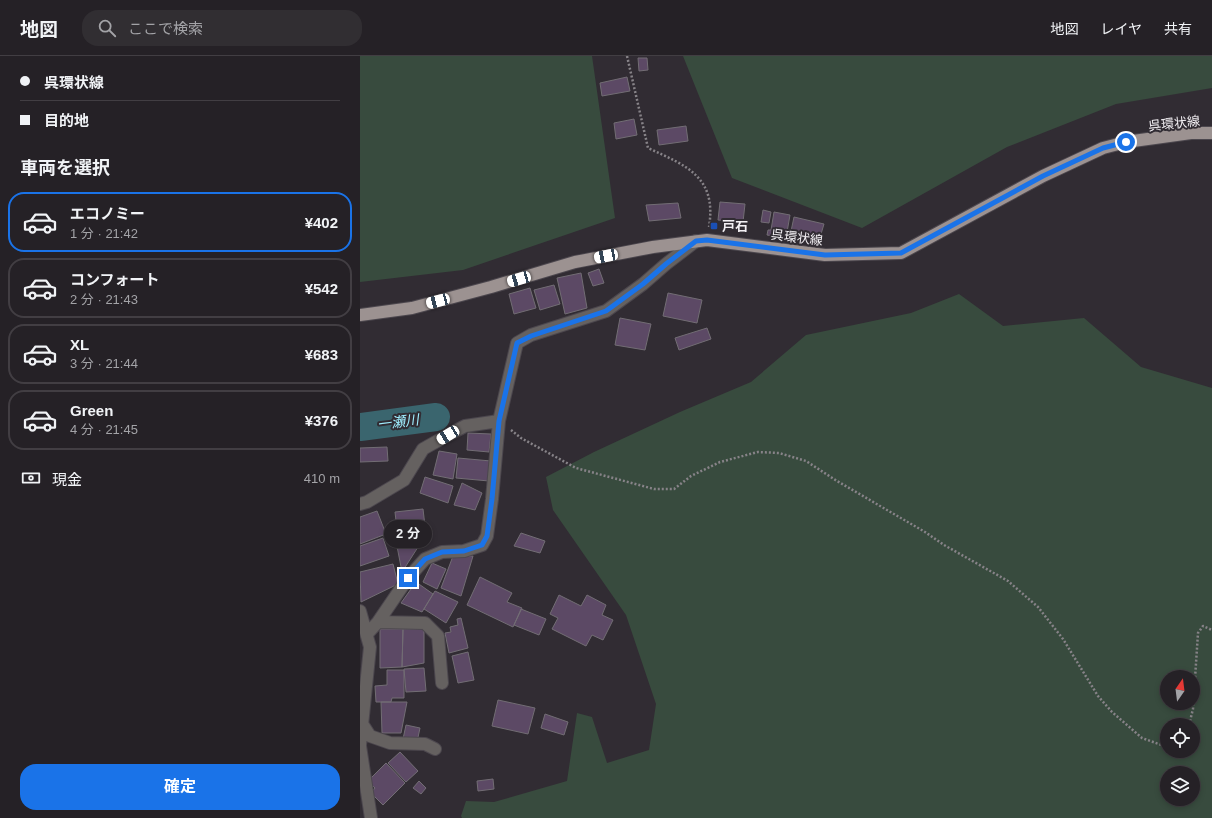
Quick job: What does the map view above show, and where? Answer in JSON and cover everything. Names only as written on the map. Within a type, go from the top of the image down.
[{"type":"main road","name":"呉環状線","points":[[360,315],[412,308],[491,287],[575,262],[652,247],[701,240],[825,255],[901,253],[1043,176],[1103,148],[1126,142],[1191,133],[1212,133]]},
{"type":"street","points":[[367,634],[378,622],[408,578],[425,559],[442,552],[464,551],[482,545],[487,536],[499,421],[517,343],[531,336],[606,311],[643,284],[666,264],[701,240]]},
{"type":"street","points":[[360,504],[367,502],[404,480],[423,450],[448,435],[465,426],[499,421]]},
{"type":"street","points":[[360,611],[370,647],[361,722],[360,746],[371,818]]},
{"type":"street","points":[[378,622],[425,623],[438,636],[442,683]]},
{"type":"street","points":[[361,722],[370,736],[390,743],[425,744],[436,749]]},
{"type":"path","points":[[627,56],[648,148],[678,162],[695,173],[708,193],[711,216],[701,240]]},
{"type":"path","points":[[499,421],[521,438],[576,468],[654,489],[674,490],[691,476],[720,462],[758,452],[779,453],[806,461],[837,481],[925,532],[944,545],[1008,581],[1038,608],[1063,639],[1098,696],[1112,712],[1142,738],[1160,744]]},
{"type":"path","points":[[1191,718],[1198,633],[1203,626],[1212,630]]},
{"type":"green space","points":[[360,56],[592,56],[615,218],[463,270],[360,282]]},
{"type":"green space","points":[[683,56],[1212,56],[1212,88],[1116,104],[1007,147],[862,228],[732,178]]},
{"type":"green space","points":[[959,294],[1003,326],[1084,318],[1141,367],[1212,388],[1212,818],[462,818],[461,816],[466,801],[494,802],[567,781],[577,713],[592,717],[607,763],[649,750],[656,704],[626,615],[553,510],[546,477],[594,452],[680,412],[751,382],[806,335],[911,313]]},
{"type":"building","points":[[638,58],[647,58],[648,70],[639,71]]},
{"type":"building","points":[[627,77],[630,91],[602,96],[600,83]]},
{"type":"building","points":[[634,119],[637,135],[616,139],[614,123]]},
{"type":"building","points":[[686,126],[688,141],[659,145],[657,130]]},
{"type":"building","points":[[720,202],[745,204],[743,222],[718,220]]},
{"type":"building","points":[[678,203],[681,218],[649,221],[646,205]]},
{"type":"building","points":[[763,210],[771,212],[769,223],[761,222]]},
{"type":"building","points":[[774,212],[790,215],[786,238],[767,235],[768,230],[771,230]]},
{"type":"building","points":[[794,217],[824,224],[821,234],[797,238],[790,236]]},
{"type":"building","points":[[599,269],[604,283],[593,286],[588,273]]},
{"type":"building","points":[[581,273],[587,308],[565,314],[557,278]]},
{"type":"building","points":[[554,285],[560,304],[540,310],[534,290]]},
{"type":"building","points":[[530,288],[536,308],[514,314],[509,294]]},
{"type":"building","points":[[668,293],[702,300],[697,323],[663,316]]},
{"type":"building","points":[[620,318],[651,324],[645,350],[615,345]]},
{"type":"building","points":[[707,328],[711,339],[679,350],[675,338]]},
{"type":"building","points":[[468,433],[491,434],[489,452],[467,450]]},
{"type":"building","points":[[387,447],[388,461],[360,462],[360,448]]},
{"type":"building","points":[[439,451],[457,454],[453,479],[433,475]]},
{"type":"building","points":[[458,458],[491,461],[489,481],[456,478]]},
{"type":"building","points":[[425,477],[453,486],[448,503],[420,493]]},
{"type":"building","points":[[462,483],[482,493],[475,510],[454,505]]},
{"type":"building","points":[[423,509],[425,526],[397,530],[395,512]]},
{"type":"building","points":[[377,511],[386,534],[360,544],[360,517]]},
{"type":"building","points":[[418,531],[420,544],[402,572],[395,536]]},
{"type":"building","points":[[521,533],[545,541],[540,553],[514,546]]},
{"type":"building","points":[[383,538],[389,556],[360,566],[360,546]]},
{"type":"building","points":[[453,556],[473,556],[461,596],[441,588]]},
{"type":"building","points":[[432,563],[446,569],[437,589],[423,582]]},
{"type":"building","points":[[393,564],[398,584],[361,602],[360,572]]},
{"type":"building","points":[[480,577],[512,593],[507,602],[522,608],[513,627],[467,605]]},
{"type":"building","points":[[416,582],[433,594],[422,612],[401,603]]},
{"type":"building","points":[[435,591],[458,602],[446,623],[424,609]]},
{"type":"building","points":[[559,595],[581,606],[587,595],[606,605],[602,615],[613,620],[603,640],[592,635],[586,646],[552,629],[558,618],[550,614]]},
{"type":"building","points":[[521,609],[546,619],[539,635],[514,625]]},
{"type":"building","points":[[461,618],[468,648],[449,653],[445,633],[451,632],[450,627],[458,625],[457,619]]},
{"type":"building","points":[[380,629],[403,629],[402,667],[380,668]]},
{"type":"building","points":[[403,629],[424,629],[424,663],[402,667]]},
{"type":"building","points":[[468,652],[474,680],[458,683],[452,656]]},
{"type":"building","points":[[424,668],[426,691],[406,692],[404,669]]},
{"type":"building","points":[[387,670],[404,670],[404,698],[392,698],[391,702],[376,702],[375,686],[387,685]]},
{"type":"building","points":[[498,700],[535,708],[528,734],[492,726]]},
{"type":"building","points":[[381,702],[407,702],[401,733],[382,733]]},
{"type":"building","points":[[545,714],[568,722],[564,735],[541,728]]},
{"type":"building","points":[[406,725],[420,728],[417,742],[403,739]]},
{"type":"building","points":[[400,752],[418,771],[406,782],[388,763]]},
{"type":"building","points":[[386,763],[405,783],[383,805],[371,793],[375,788],[368,781]]},
{"type":"building","points":[[493,779],[494,789],[478,791],[477,781]]},
{"type":"building","points":[[419,781],[426,788],[421,794],[413,788]]},
{"type":"waterway","name":"一瀬川","points":[[360,427],[436,417]]},
{"type":"place","name":"戸石","points":[[714,226]]},
{"type":"route","points":[[408,578],[425,559],[442,552],[464,551],[482,545],[487,536],[499,421],[517,343],[531,336],[606,311],[643,284],[696,241],[707,240],[825,255],[901,253],[1043,176],[1103,148],[1126,142]]}]
